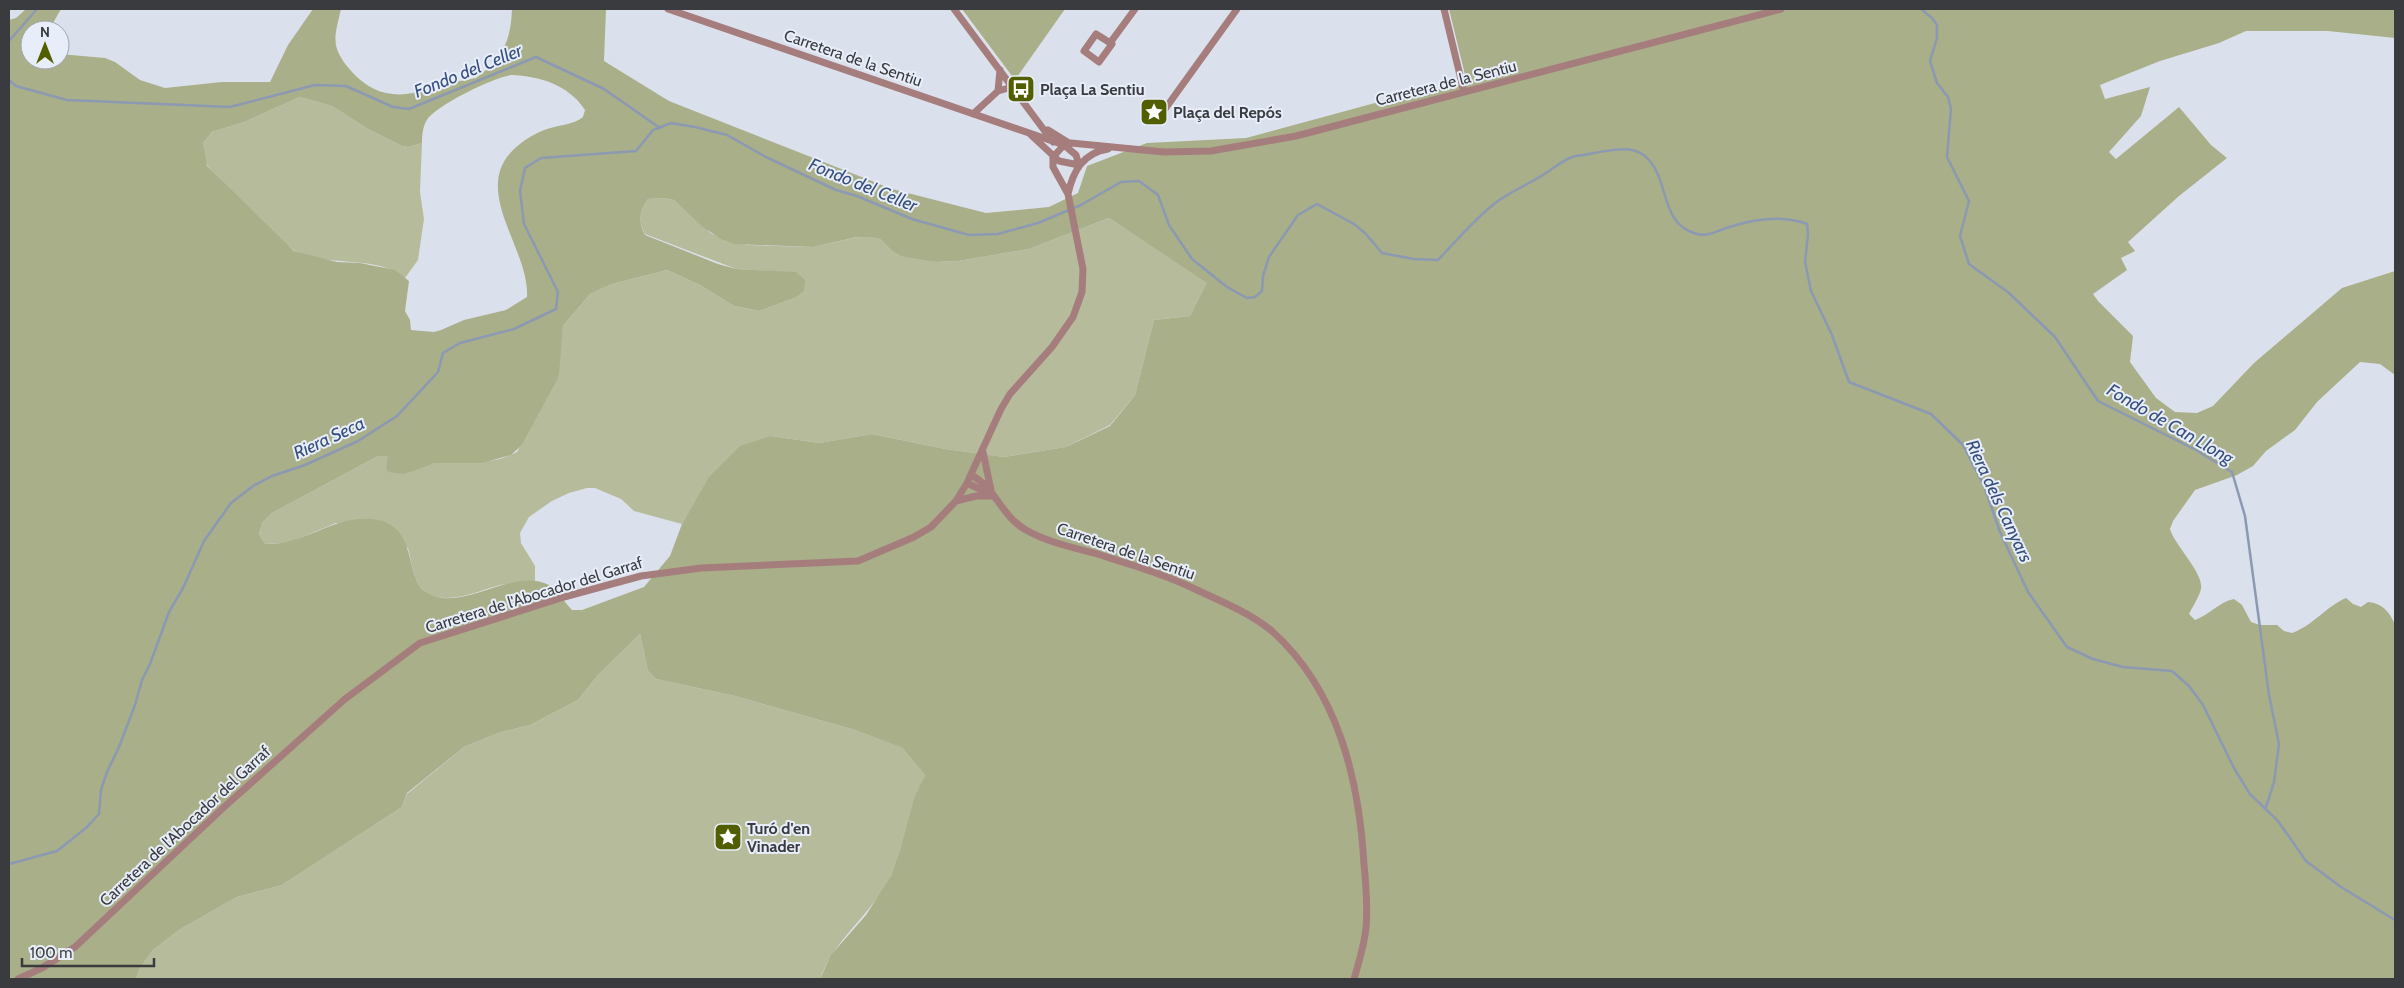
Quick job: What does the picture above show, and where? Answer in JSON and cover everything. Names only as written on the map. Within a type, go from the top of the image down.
[{"type":"street","name":"Carretera de la Sentiu","points":[[668,9],[1054,142],[1164,152],[1211,151],[1296,136],[1781,9]]},
{"type":"street","points":[[954,9],[1054,142]]},
{"type":"street","points":[[1110,43],[1135,9]]},
{"type":"street","points":[[1165,109],[1238,9]]},
{"type":"street","points":[[1444,9],[1464,92]]},
{"type":"street","points":[[998,91],[1000,70]]},
{"type":"street","points":[[973,114],[998,91],[1012,87]]},
{"type":"street","points":[[1044,128],[1066,144],[1076,155],[1079,165]]},
{"type":"street","points":[[1029,133],[1053,157],[1066,164],[1079,165]]},
{"type":"street","points":[[982,451],[1001,408],[1010,394],[1052,347],[1079,305],[1084,281],[1083,269],[1068,194],[1053,167],[1053,157],[1066,144]]},
{"type":"street","points":[[1068,194],[1072,177],[1079,165],[1095,153],[1114,148]]},
{"type":"street","name":"Carretera de la Sentiu","points":[[982,451],[993,496]]},
{"type":"street","name":"Carretera de l'Abocador del Garraf","points":[[18,979],[42,968],[75,946],[223,808],[345,699],[420,644],[564,597],[641,576],[701,568],[858,560],[914,537],[931,526],[956,501],[982,451]]},
{"type":"street","name":"Carretera de la Sentiu","points":[[971,475],[983,482],[1015,523],[1036,535],[1132,565],[1196,589],[1260,622],[1282,640],[1304,664],[1330,711],[1345,750],[1358,798],[1362,822],[1367,907],[1363,947],[1354,979]]},
{"type":"street","name":"Carretera de la Sentiu","points":[[967,483],[993,496]]},
{"type":"street","points":[[956,501],[976,496],[993,496]]},
{"type":"green space","points":[[26,9],[61,9],[55,20],[20,20],[20,70],[70,70],[70,55],[105,58],[115,62],[140,80],[165,88],[222,82],[270,82],[288,45],[313,9],[341,9],[336,42],[340,56],[345,63],[360,80],[378,91],[407,94],[476,78],[485,71],[499,56],[507,40],[510,31],[512,9],[606,9],[604,61],[669,101],[892,189],[986,213],[1049,207],[1078,193],[1087,166],[1147,143],[1246,138],[1375,103],[1467,83],[1449,9],[2395,9],[2395,38],[2328,31],[2246,31],[2219,43],[2160,61],[2100,85],[2105,99],[2150,87],[2141,116],[2109,152],[2116,159],[2179,107],[2211,145],[2227,158],[2179,196],[2128,242],[2135,251],[2121,258],[2127,270],[2093,294],[2133,336],[2130,362],[2156,398],[2175,412],[2197,413],[2213,406],[2254,363],[2342,288],[2395,271],[2395,375],[2380,364],[2360,362],[2317,402],[2295,430],[2266,451],[2253,466],[2237,475],[2195,490],[2173,521],[2170,529],[2177,543],[2194,567],[2201,583],[2200,592],[2189,614],[2195,620],[2234,599],[2242,605],[2251,622],[2260,625],[2277,625],[2284,631],[2292,633],[2300,630],[2346,598],[2353,604],[2361,607],[2368,602],[2377,604],[2388,612],[2393,620],[2395,625],[2395,979],[820,979],[831,955],[866,915],[891,876],[914,799],[925,775],[903,748],[855,730],[735,696],[656,679],[648,671],[640,634],[598,675],[578,700],[530,725],[498,733],[464,747],[407,793],[402,807],[282,885],[237,897],[179,930],[153,950],[140,968],[136,979],[9,979],[9,20],[16,18]],"holes":[[[511,75],[533,77],[562,88],[571,94],[585,110],[583,117],[579,120],[544,130],[520,144],[505,161],[498,179],[499,198],[525,278],[527,297],[506,310],[464,320],[441,330],[434,332],[411,330],[410,320],[405,311],[409,281],[395,270],[360,263],[337,262],[294,251],[207,166],[203,143],[212,132],[244,122],[300,97],[332,106],[368,129],[402,146],[408,147],[422,143],[425,123],[435,111],[480,86]],[[648,199],[674,200],[703,227],[721,239],[734,244],[813,247],[857,237],[869,237],[880,239],[891,250],[901,256],[936,262],[958,261],[1029,249],[1109,218],[1207,283],[1190,316],[1154,320],[1135,395],[1110,426],[1066,447],[1004,457],[945,449],[872,434],[819,443],[771,436],[740,446],[709,477],[682,524],[670,556],[644,587],[582,610],[572,610],[552,587],[534,581],[519,581],[455,598],[440,598],[426,592],[419,585],[404,540],[397,530],[386,523],[371,519],[343,522],[292,541],[265,544],[259,534],[262,523],[272,513],[378,456],[388,456],[386,467],[388,472],[405,474],[435,463],[482,463],[511,455],[521,446],[557,381],[563,326],[590,294],[612,284],[667,270],[700,285],[734,306],[759,311],[794,298],[804,291],[805,280],[796,272],[736,269],[718,264],[645,235],[640,216]]]},
{"type":"green space","points":[[962,9],[1065,9],[1015,80]]},
{"type":"green space","points":[[300,97],[332,106],[368,129],[402,146],[408,147],[422,143],[420,192],[424,219],[418,260],[405,278],[380,266],[322,259],[295,251],[250,210],[207,165],[203,143],[212,132],[244,122]]},
{"type":"green space","points":[[648,199],[674,200],[712,234],[747,245],[813,247],[858,237],[869,237],[880,239],[891,250],[936,262],[958,261],[1029,249],[1109,218],[1208,283],[1190,316],[1154,320],[1135,395],[1110,425],[1066,447],[1004,457],[945,449],[872,434],[819,443],[771,436],[710,477],[682,524],[634,511],[621,499],[595,488],[587,488],[569,493],[552,501],[529,517],[520,533],[521,543],[535,566],[535,582],[500,585],[458,597],[436,597],[427,593],[417,581],[408,548],[336,523],[288,543],[265,544],[259,534],[262,523],[272,513],[378,456],[389,456],[386,467],[405,474],[435,463],[495,460],[517,452],[557,381],[563,326],[590,294],[612,284],[667,270],[700,285],[734,306],[759,311],[794,298],[785,272],[736,269],[645,234],[640,220],[643,208]]},
{"type":"green space","points":[[640,634],[648,671],[656,679],[735,696],[855,730],[904,748],[925,775],[892,874],[879,896],[832,955],[820,979],[136,979],[140,968],[153,950],[179,930],[237,897],[282,885],[402,807],[407,794],[464,747],[498,733],[530,725],[578,700],[598,675]]},
{"type":"waterway","name":"Fondo del Celler","points":[[9,41],[37,9]]},
{"type":"waterway","name":"Fondo de Can Llong","points":[[1921,9],[1937,25],[1937,38],[1930,61],[1937,83],[1948,97],[1951,109],[1947,157],[1969,201],[1960,236],[1969,264],[2009,293],[2055,337],[2098,401],[2196,450],[2232,472],[2245,516],[2269,695],[2279,744],[2274,782],[2266,807]]},
{"type":"waterway","name":"Fondo del Celler","points":[[9,80],[16,86],[67,100],[230,107],[315,85],[346,86],[393,107],[409,109],[536,57],[604,89],[660,128]]},
{"type":"waterway","name":"Riera dels Canyars","points":[[9,864],[57,851],[87,827],[99,814],[101,790],[107,772],[119,747],[142,680],[150,664],[169,612],[183,588],[204,541],[231,503],[253,486],[272,476],[305,465],[358,441],[397,416],[438,372],[443,353],[460,343],[514,329],[556,309],[558,292],[524,224],[520,191],[525,168],[541,158],[636,151],[653,130],[671,123],[727,135],[766,157],[836,190],[857,196],[912,219],[969,235],[998,234],[1038,223],[1081,205],[1121,182],[1139,181],[1158,195],[1169,225],[1192,259],[1227,287],[1247,298],[1255,297],[1262,291],[1263,276],[1269,257],[1298,215],[1317,204],[1354,224],[1365,233],[1382,253],[1414,259],[1438,260],[1479,217],[1507,195],[1572,157],[1609,150],[1624,149],[1644,155],[1656,170],[1671,213],[1677,222],[1685,229],[1697,234],[1711,234],[1728,227],[1770,219],[1798,221],[1807,224],[1808,234],[1805,262],[1811,291],[1832,335],[1849,382],[1931,414],[1963,445],[1984,486],[2000,532],[2028,592],[2067,647],[2093,659],[2123,667],[2172,671],[2189,686],[2203,705],[2235,770],[2250,794],[2278,821],[2306,861],[2341,887],[2395,920]]},
{"type":"place","name":"Plaça La Sentiu","points":[[1021,89]]},
{"type":"place","name":"Plaça del Repós","points":[[1154,112]]},
{"type":"place","name":"Turó d'en Vinader","points":[[728,837]]},
{"type":"water label","name":"Riera Seca","points":[[329,438]]}]
